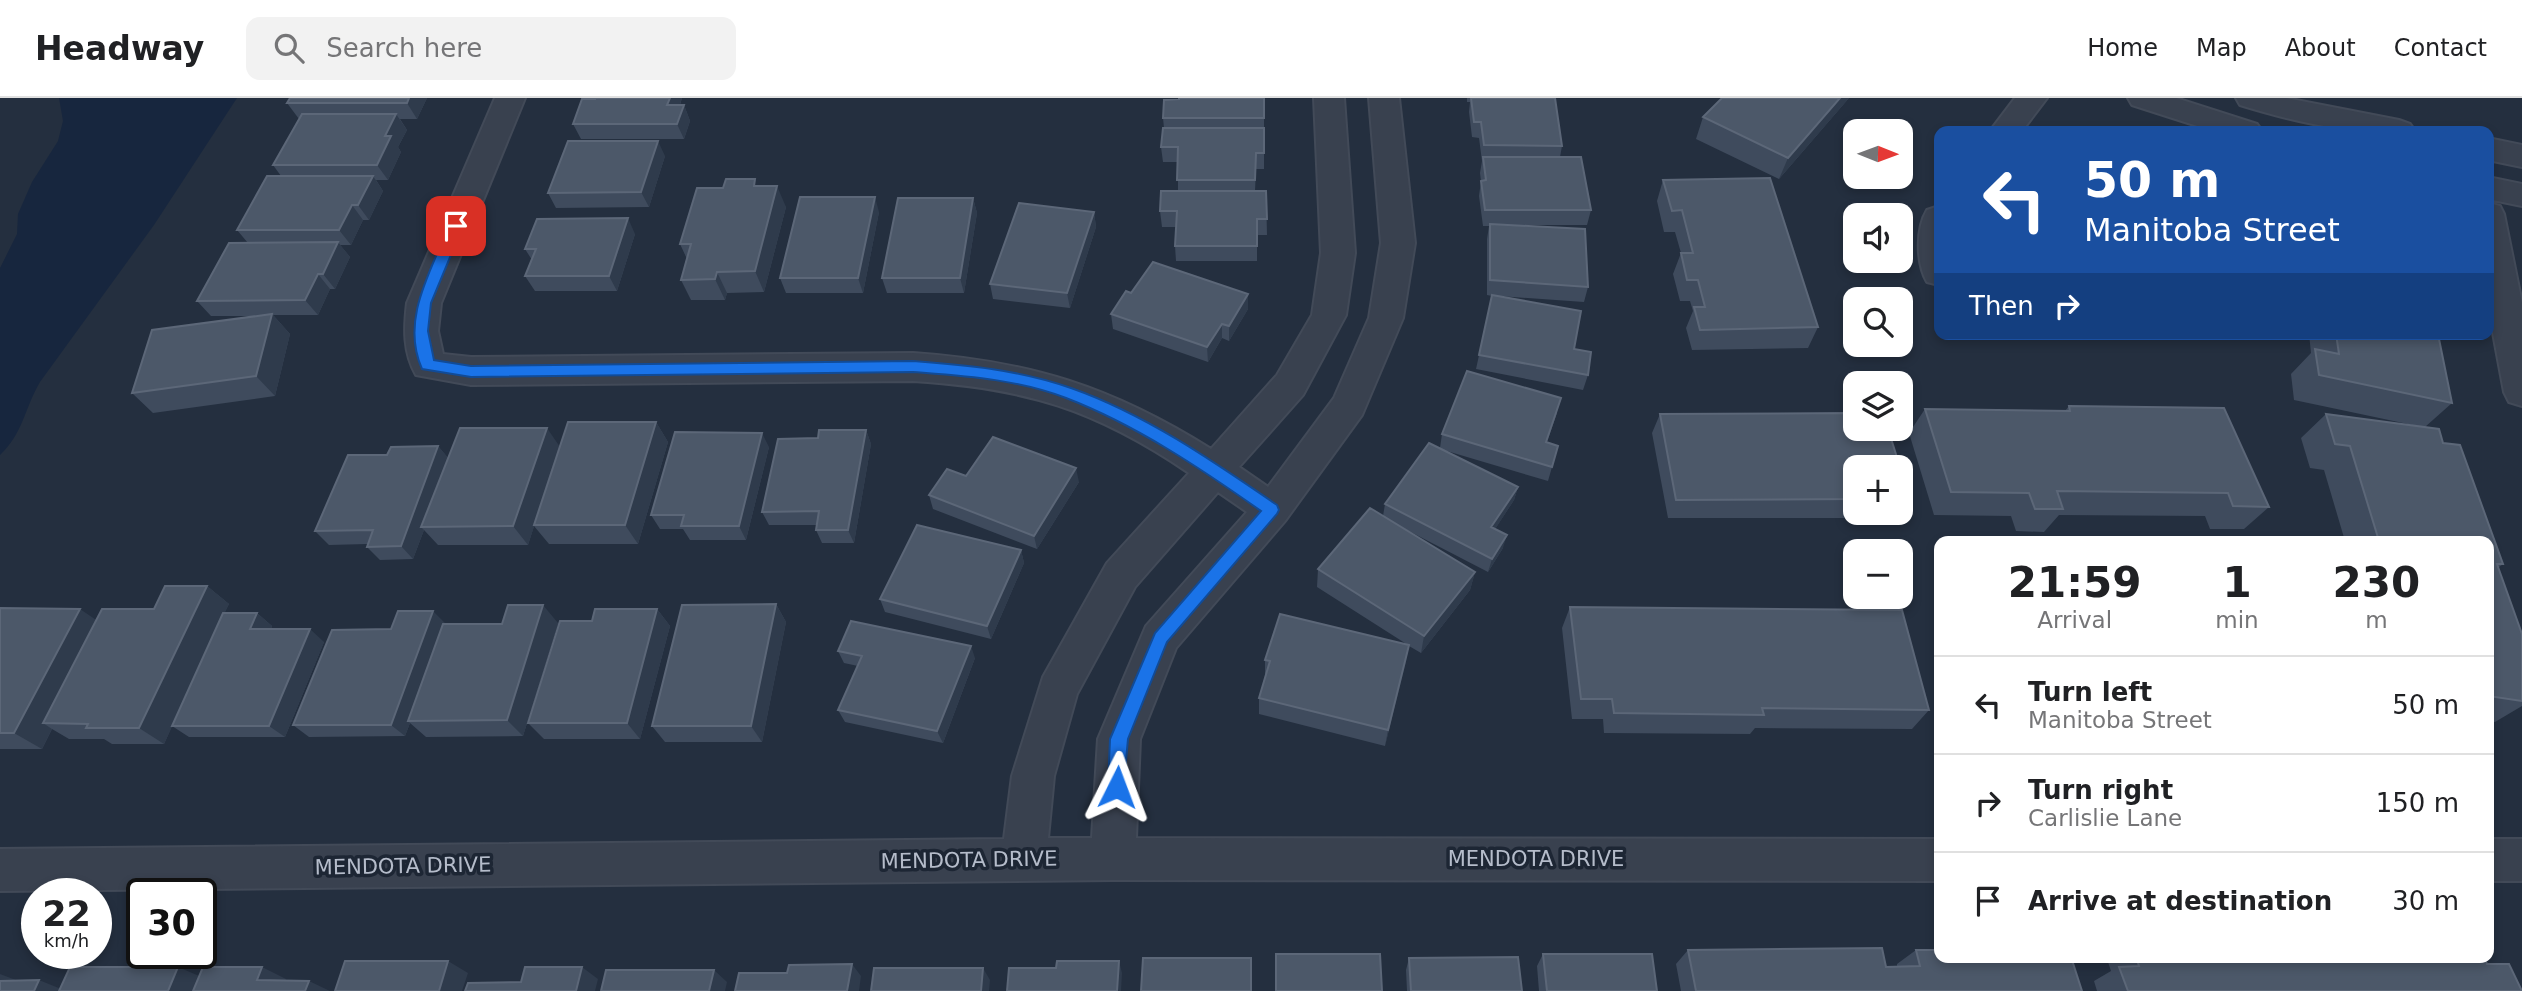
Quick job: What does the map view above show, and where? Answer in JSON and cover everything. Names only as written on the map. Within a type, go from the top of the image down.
[{"type":"street","points":[[510,98],[424,303],[421,331],[428,365],[471,371],[913,367],[966,370],[1012,377],[1068,393],[1128,420],[1214,470],[1272,510]]},
{"type":"street","points":[[1024,860],[1033,776],[1058,690],[1121,575],[1290,385],[1329,315],[1338,253],[1329,98]]},
{"type":"street","points":[[1113,859],[1119,739],[1160,638],[1272,510],[1349,405],[1386,318],[1398,243],[1384,98]]},
{"type":"street","points":[[2009,126],[2032,98]]},
{"type":"street","points":[[2143,98],[2230,126]]},
{"type":"street","points":[[2251,98],[2294,110],[2374,126]]},
{"type":"street","points":[[2494,150],[2522,156]]},
{"type":"street","points":[[2494,189],[2522,195]]},
{"type":"street","points":[[2494,245],[2522,392]]},
{"type":"street","name":"MENDOTA DRIVE","points":[[0,870],[1113,859],[1934,859]]},
{"type":"street","points":[[2494,860],[2522,860]]},
{"type":"water","points":[[59,98],[237,98],[154,225],[40,382],[19,429],[0,455],[0,268],[17,234],[18,214],[32,182],[58,141],[63,121]]},
{"type":"building","points":[[290,98],[409,98],[407,103],[287,103]]},
{"type":"building","points":[[670,98],[667,105],[684,105],[677,124],[573,124],[582,99]]},
{"type":"building","points":[[1264,98],[1264,118],[1163,118],[1164,100]]},
{"type":"building","points":[[1471,98],[1555,98],[1562,146],[1484,145],[1481,122],[1474,122]]},
{"type":"building","points":[[1722,98],[1840,98],[1788,158],[1703,117]]},
{"type":"building","points":[[302,114],[396,114],[385,136],[391,136],[377,165],[273,165]]},
{"type":"building","points":[[1163,128],[1264,128],[1264,153],[1256,153],[1255,180],[1177,180],[1178,147],[1161,147]]},
{"type":"building","points":[[568,141],[658,141],[641,192],[548,193]]},
{"type":"building","points":[[1483,157],[1581,157],[1591,210],[1485,210],[1481,181],[1486,180]]},
{"type":"building","points":[[267,176],[373,176],[358,205],[352,205],[339,230],[237,230]]},
{"type":"building","points":[[1770,178],[1818,327],[1700,330],[1694,307],[1705,307],[1698,280],[1687,280],[1681,253],[1693,253],[1682,210],[1672,211],[1663,180]]},
{"type":"building","points":[[726,179],[755,179],[754,186],[777,186],[755,271],[717,272],[715,279],[681,280],[691,244],[680,244],[697,188],[723,188]]},
{"type":"building","points":[[1161,191],[1266,191],[1267,219],[1257,219],[1257,246],[1175,246],[1177,211],[1160,211]]},
{"type":"building","points":[[800,197],[875,197],[858,278],[780,278]]},
{"type":"building","points":[[898,198],[973,198],[960,278],[882,278]]},
{"type":"building","points":[[1019,203],[1094,212],[1067,293],[990,284]]},
{"type":"building","points":[[628,218],[609,276],[525,276],[536,249],[525,249],[537,219]]},
{"type":"building","points":[[1490,224],[1585,229],[1588,287],[1490,280]]},
{"type":"building","points":[[338,242],[323,274],[318,274],[305,300],[197,301],[229,243]]},
{"type":"building","points":[[1153,262],[1248,294],[1229,326],[1222,324],[1207,347],[1111,314],[1126,291],[1131,293]]},
{"type":"building","points":[[1492,295],[1581,311],[1574,349],[1591,352],[1588,375],[1479,355]]},
{"type":"building","points":[[272,314],[256,376],[132,393],[152,330]]},
{"type":"building","points":[[2337,340],[2439,340],[2452,403],[2319,375],[2315,349],[2339,354]]},
{"type":"building","points":[[1467,371],[1561,398],[1546,442],[1558,446],[1552,467],[1442,434]]},
{"type":"building","points":[[2069,406],[2224,408],[2269,507],[2233,506],[2228,493],[2057,491],[2063,509],[2035,509],[2029,493],[1951,492],[1925,409],[2070,411]]},
{"type":"building","points":[[1843,413],[1843,441],[1892,441],[1896,455],[1843,455],[1843,499],[1676,500],[1660,414]]},
{"type":"building","points":[[2326,414],[2439,429],[2443,443],[2460,445],[2493,536],[2377,536],[2350,446],[2335,444]]},
{"type":"building","points":[[568,422],[656,422],[625,525],[534,525]]},
{"type":"building","points":[[460,428],[547,428],[513,526],[421,527]]},
{"type":"building","points":[[819,430],[866,430],[848,530],[816,530],[819,511],[762,512],[778,439],[818,438]]},
{"type":"building","points":[[675,432],[762,433],[739,526],[681,526],[684,515],[651,515]]},
{"type":"building","points":[[993,437],[1076,468],[1034,536],[929,495],[947,469],[966,476]]},
{"type":"building","points":[[1429,443],[1518,487],[1491,527],[1507,535],[1492,559],[1385,504]]},
{"type":"building","points":[[438,446],[401,546],[367,547],[373,530],[315,531],[348,455],[387,455],[391,447]]},
{"type":"building","points":[[1370,508],[1475,572],[1424,636],[1318,569]]},
{"type":"building","points":[[917,525],[1021,550],[987,626],[880,599]]},
{"type":"building","points":[[2494,539],[2503,564],[2497,564],[2522,634],[2522,701],[2494,697]]},
{"type":"building","points":[[165,586],[207,586],[139,728],[86,728],[88,724],[43,723],[102,609],[154,609]]},
{"type":"building","points":[[776,604],[751,726],[652,726],[682,605]]},
{"type":"building","points":[[508,605],[543,605],[507,720],[408,721],[443,624],[502,624]]},
{"type":"building","points":[[1570,607],[1902,610],[1929,710],[1762,708],[1764,715],[1614,713],[1612,699],[1581,699]]},
{"type":"building","points":[[0,608],[80,609],[14,733],[0,733]]},
{"type":"building","points":[[595,609],[657,609],[627,723],[528,723],[560,621],[592,621]]},
{"type":"building","points":[[398,611],[433,611],[391,725],[293,725],[332,630],[391,629]]},
{"type":"building","points":[[223,613],[257,613],[250,629],[310,629],[269,726],[172,726]]},
{"type":"building","points":[[1280,614],[1409,645],[1388,730],[1259,698],[1270,661],[1265,660]]},
{"type":"building","points":[[851,621],[971,646],[937,731],[838,710],[862,656],[838,651]]},
{"type":"building","points":[[1882,948],[1886,967],[1920,966],[1916,950],[1934,950],[1934,963],[2073,963],[2082,991],[1696,991],[1688,950]]},
{"type":"building","points":[[1276,954],[1380,954],[1382,991],[1276,991]]},
{"type":"building","points":[[1543,954],[1652,954],[1657,991],[1547,991]]},
{"type":"building","points":[[1518,957],[1522,991],[1411,991],[1409,958]]},
{"type":"building","points":[[1143,958],[1251,958],[1251,991],[1141,991]]},
{"type":"building","points":[[345,961],[448,961],[439,991],[335,991]]},
{"type":"building","points":[[1057,961],[1119,961],[1117,991],[1007,991],[1009,968],[1056,968]]},
{"type":"building","points":[[2138,963],[2509,964],[2522,991],[2128,991],[2119,967],[2139,966]]},
{"type":"building","points":[[852,964],[847,991],[735,991],[739,973],[787,973],[789,965]]},
{"type":"building","points":[[217,967],[262,967],[257,980],[309,981],[305,991],[193,991],[202,969]]},
{"type":"building","points":[[525,967],[582,967],[576,991],[465,991],[468,983],[521,982]]},
{"type":"building","points":[[874,968],[983,968],[981,991],[871,991]]},
{"type":"building","points":[[69,969],[177,969],[168,991],[59,991]]},
{"type":"building","points":[[606,970],[714,970],[709,991],[601,991]]},
{"type":"building","points":[[39,980],[34,991],[0,991],[0,981]]},
{"type":"route","points":[[456,226],[424,303],[421,331],[428,365],[471,371],[913,367],[966,370],[1012,377],[1068,393],[1128,420],[1186,452],[1272,510],[1160,638],[1119,739],[1117,787]]}]
